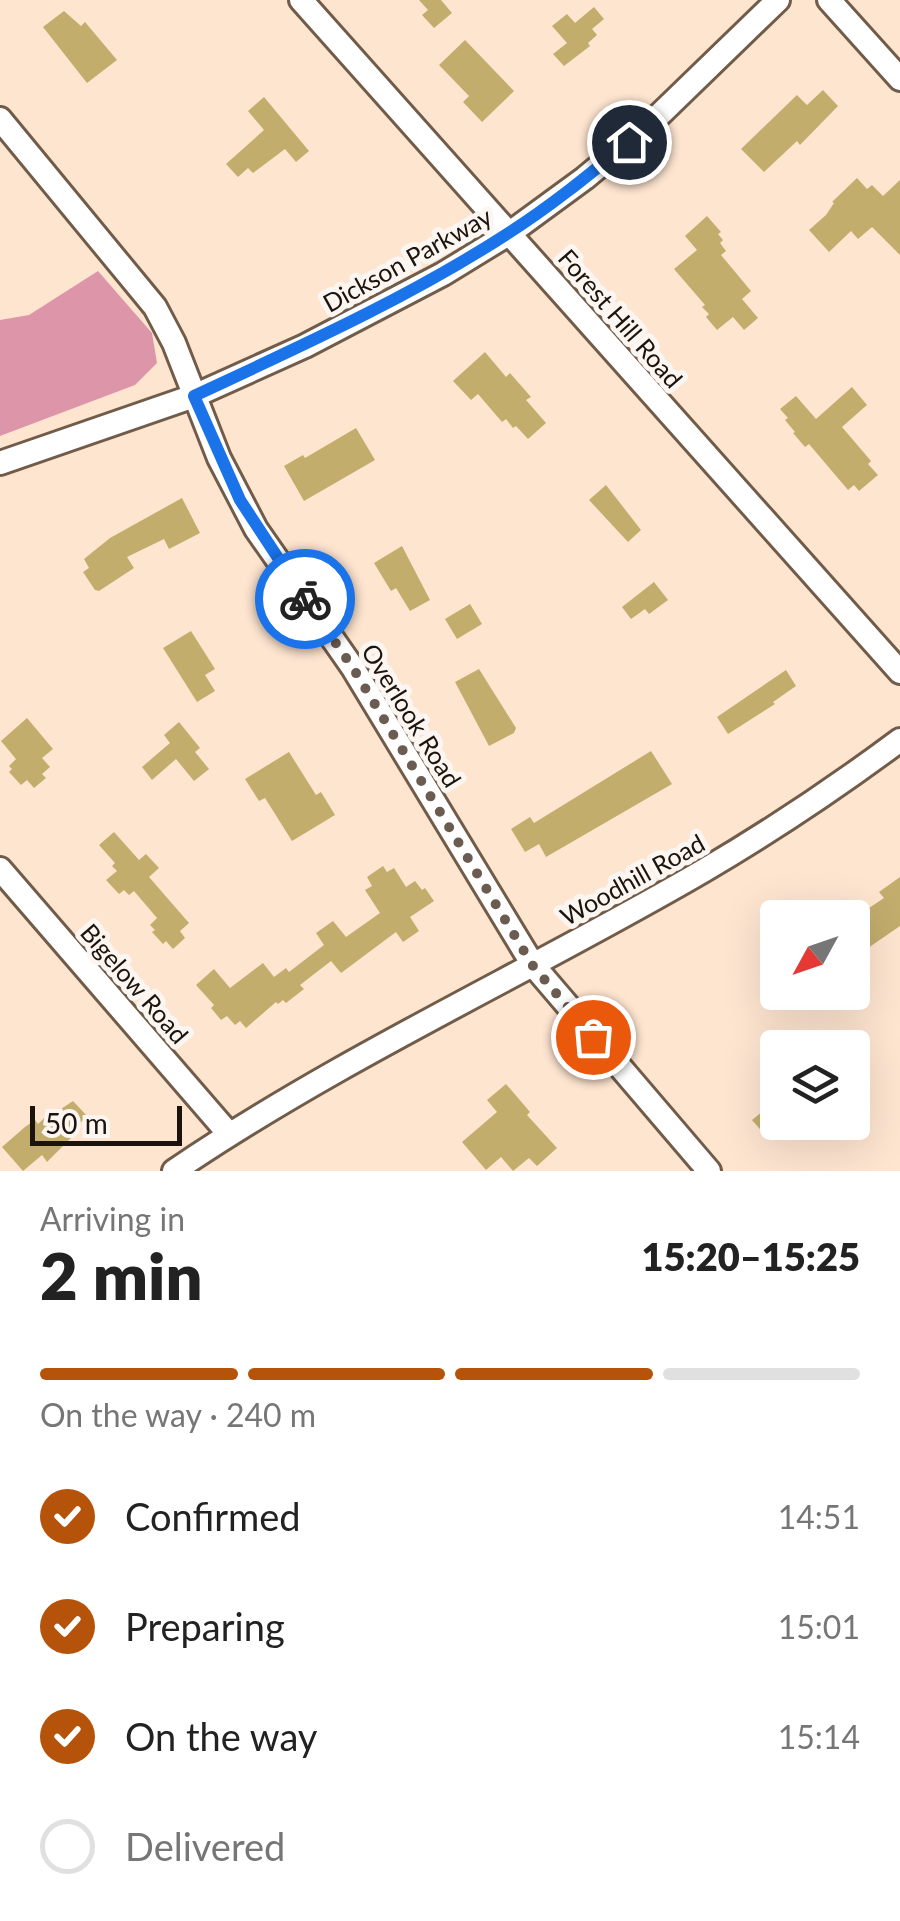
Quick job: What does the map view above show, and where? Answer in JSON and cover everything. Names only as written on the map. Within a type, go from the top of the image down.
[{"type":"street","name":"Forest Hill Road","points":[[301,0],[900,672]]},
{"type":"street","name":"Dickson Parkway","points":[[0,464],[194,396],[306,346],[442,274],[510,233],[651,124],[778,0]]},
{"type":"street","points":[[829,0],[900,78]]},
{"type":"street","name":"Overlook Road","points":[[0,119],[155,307],[174,343],[219,458],[256,529],[353,668],[533,966],[709,1171]]},
{"type":"street","name":"Woodhill Road","points":[[174,1171],[354,1061],[735,852],[900,740]]},
{"type":"street","name":"Bigelow Road","points":[[0,868],[229,1134]]},
{"type":"shaded area","points":[[98,271],[152,333],[157,363],[135,385],[0,436],[0,320],[29,315]]},
{"type":"building","points":[[419,0],[441,0],[452,13],[434,28],[422,15],[428,10]]},
{"type":"building","points":[[594,7],[604,19],[592,29],[597,35],[588,43],[590,46],[564,66],[553,54],[567,43],[552,26],[567,14],[575,23]]},
{"type":"building","points":[[64,11],[81,26],[85,22],[117,60],[87,83],[43,27]]},
{"type":"building","points":[[465,40],[514,91],[482,122],[463,102],[469,96],[439,65]]},
{"type":"building","points":[[823,90],[838,106],[800,145],[797,141],[764,172],[741,149],[797,95],[807,105]]},
{"type":"building","points":[[264,97],[309,151],[296,162],[285,149],[253,173],[248,168],[238,177],[226,164],[264,130],[248,111]]},
{"type":"building","points":[[857,178],[867,189],[872,185],[883,196],[900,180],[900,255],[872,227],[858,239],[851,231],[829,252],[809,230]]},
{"type":"building","points":[[707,216],[721,232],[720,243],[726,251],[721,255],[751,291],[742,299],[758,318],[744,330],[733,317],[717,330],[706,317],[709,314],[702,307],[705,305],[674,269],[697,250],[685,236]]},
{"type":"building","points":[[485,352],[506,377],[510,373],[531,397],[526,400],[546,423],[528,439],[506,419],[502,422],[478,394],[471,400],[453,381]]},
{"type":"building","points":[[852,387],[867,405],[842,427],[878,475],[859,491],[854,485],[848,490],[809,444],[805,447],[780,409],[796,396],[816,419]]},
{"type":"building","points":[[356,428],[375,460],[304,501],[284,466]]},
{"type":"building","points":[[606,485],[641,530],[628,542],[589,500]]},
{"type":"building","points":[[182,498],[200,533],[169,549],[164,539],[127,557],[134,568],[95,590],[83,572],[89,568],[84,559],[110,538]]},
{"type":"building","points":[[402,546],[430,600],[410,611],[396,588],[391,591],[374,563]]},
{"type":"building","points":[[654,582],[668,600],[649,614],[645,609],[631,619],[622,607]]},
{"type":"building","points":[[470,604],[482,624],[457,639],[445,619]]},
{"type":"building","points":[[191,631],[215,669],[205,675],[215,691],[197,702],[163,648]]},
{"type":"building","points":[[479,669],[516,728],[514,733],[489,746],[455,682]]},
{"type":"building","points":[[786,670],[796,686],[728,734],[717,717]]},
{"type":"building","points":[[27,718],[53,749],[42,758],[50,767],[42,774],[46,778],[34,788],[27,780],[21,785],[9,772],[16,759],[1,741]]},
{"type":"building","points":[[179,722],[200,748],[195,752],[209,769],[194,781],[176,759],[152,780],[142,767],[170,743],[164,735]]},
{"type":"building","points":[[651,751],[672,784],[546,857],[539,844],[525,852],[511,829],[530,817],[534,823]]},
{"type":"building","points":[[289,752],[316,795],[321,792],[335,815],[292,841],[265,798],[259,801],[245,779]]},
{"type":"building","points":[[114,832],[139,860],[146,854],[159,868],[149,877],[189,923],[180,931],[185,938],[173,949],[152,932],[155,930],[150,925],[157,918],[134,891],[119,894],[106,880],[117,871],[99,845]]},
{"type":"building","points":[[383,866],[387,872],[394,868],[406,887],[415,881],[434,901],[410,917],[419,931],[403,942],[396,932],[341,973],[331,961],[300,985],[304,989],[286,1003],[276,1002],[246,1028],[240,1021],[235,1025],[227,1016],[221,1020],[211,1008],[214,1005],[196,985],[214,969],[230,988],[263,963],[274,977],[286,968],[289,972],[324,945],[316,933],[333,921],[346,937],[380,913],[365,890],[372,886],[367,877]]},
{"type":"building","points":[[900,877],[900,926],[870,947],[870,907],[884,898],[879,892]]},
{"type":"building","points":[[506,1084],[557,1148],[537,1166],[529,1158],[513,1171],[501,1157],[486,1170],[462,1142],[497,1112],[487,1100]]},
{"type":"building","points":[[73,1101],[87,1116],[79,1124],[80,1129],[47,1162],[42,1155],[23,1171],[2,1147],[35,1120],[38,1124],[53,1110],[55,1113]]},
{"type":"way so far","points":[[305,599],[353,668],[533,966],[593,1037]]},
{"type":"route","points":[[305,599],[240,500],[194,396],[306,346],[442,274],[510,233],[629,142]]}]
